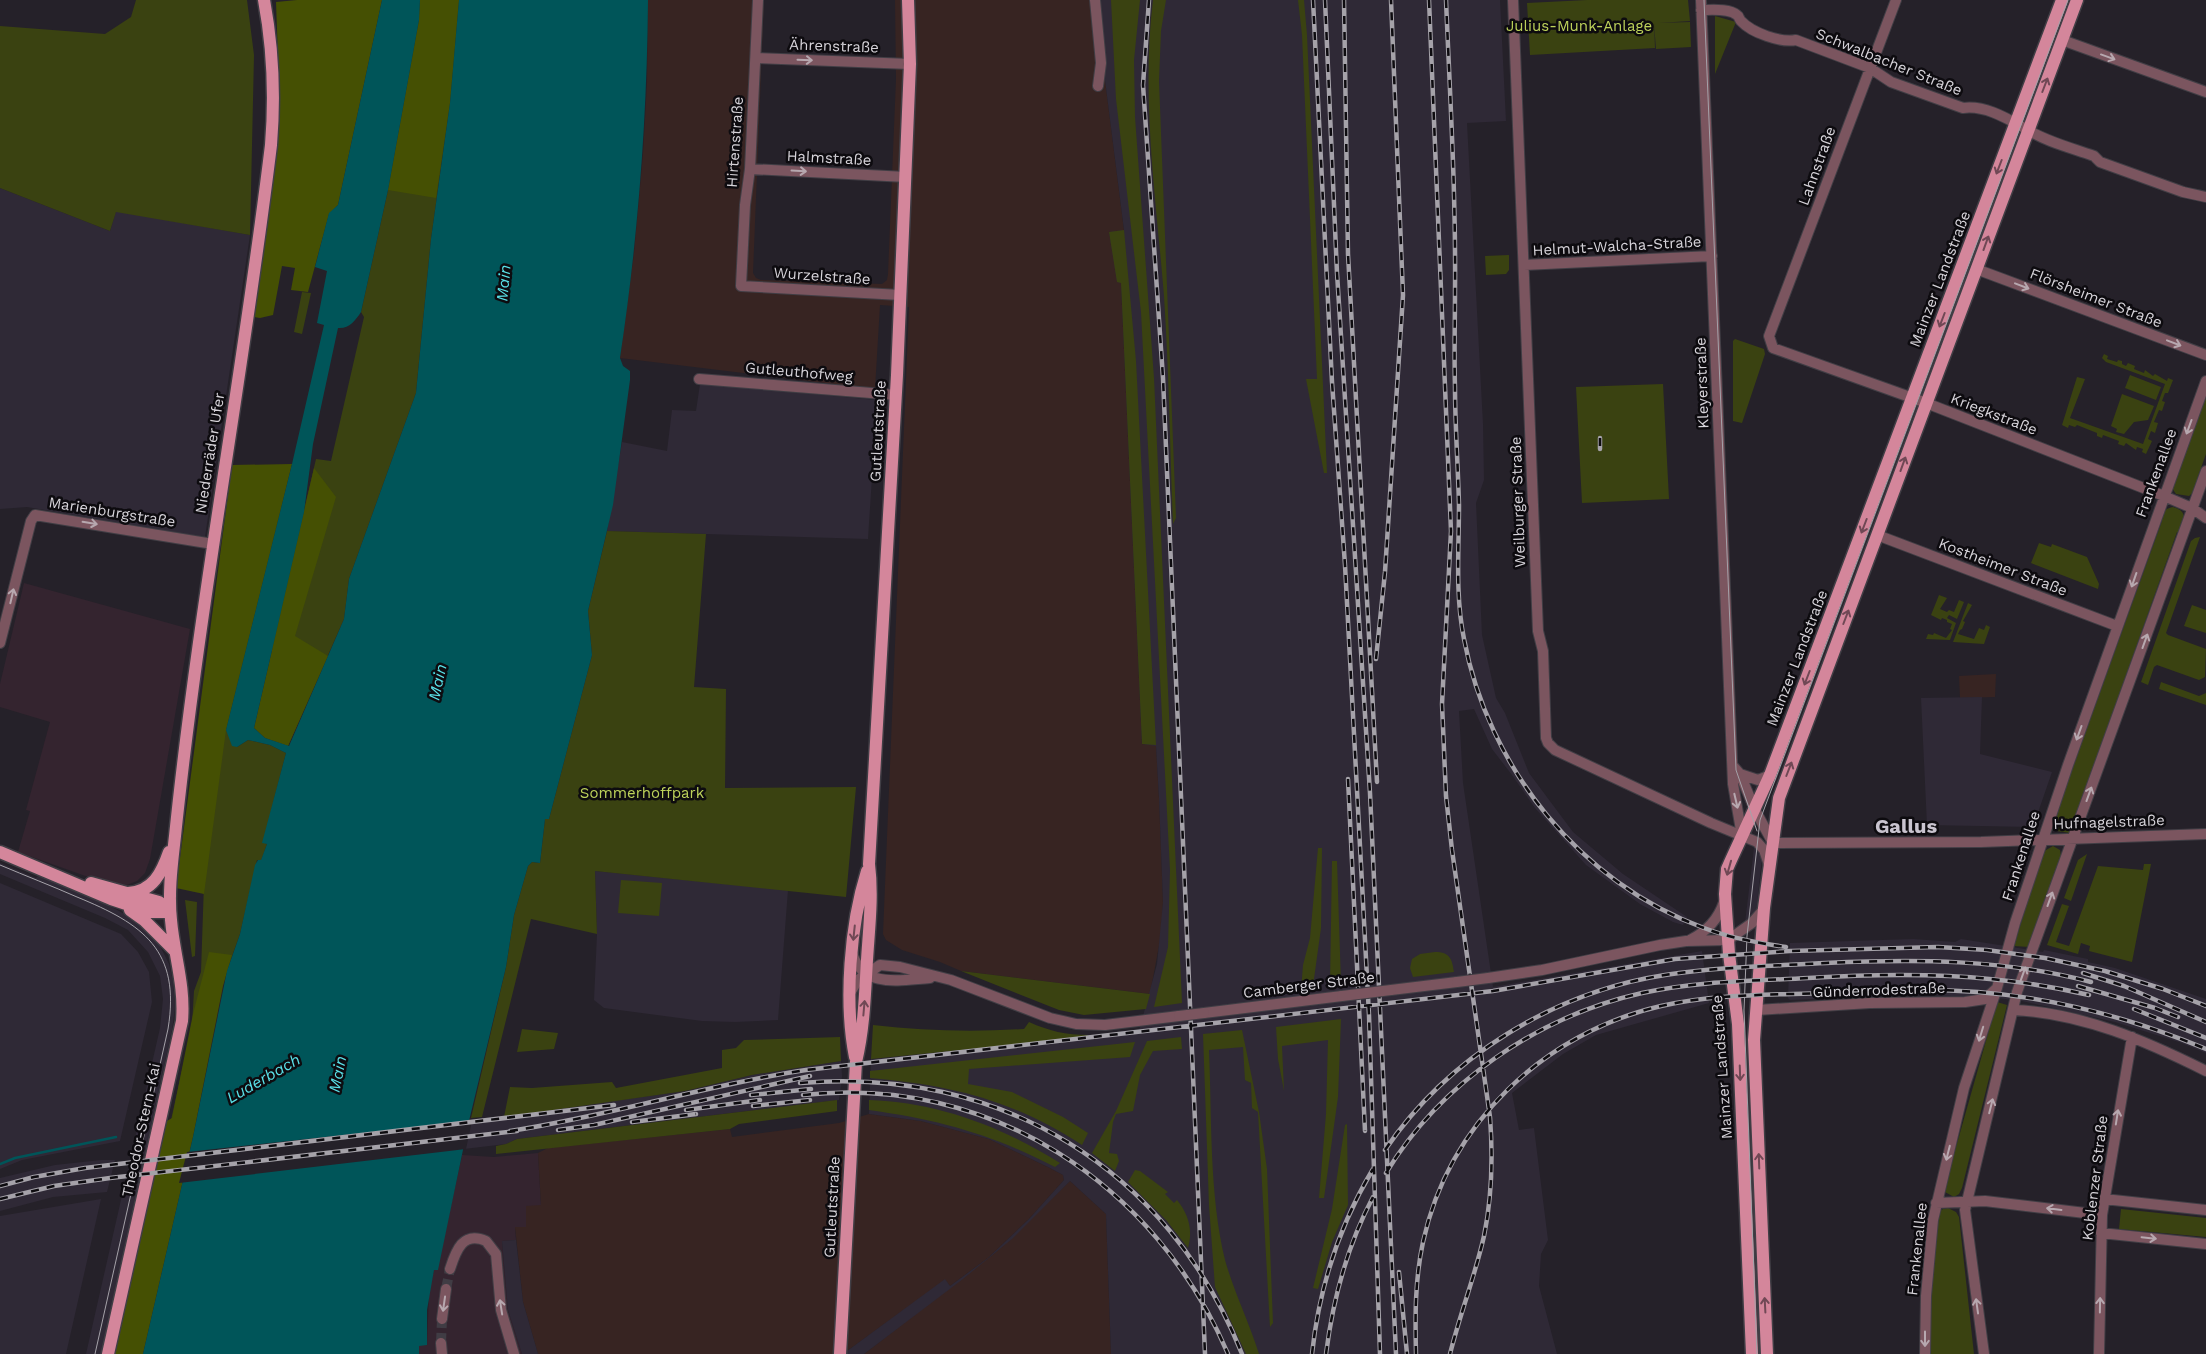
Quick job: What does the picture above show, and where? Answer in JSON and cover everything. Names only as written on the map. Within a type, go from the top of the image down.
[{"type":"main road","name":"Niederräder Ufer","points":[[170,912],[175,835],[213,544],[271,145],[274,108],[272,40],[264,0]]},
{"type":"main road","name":"Gutleutstraße","points":[[840,1354],[856,1062],[861,1043],[870,922],[871,881],[869,864],[896,395],[906,177],[910,64],[908,0]]},
{"type":"main road","name":"Mainzer Landstraße","points":[[1752,1354],[1738,1024],[1725,901],[1728,869],[1770,775],[2062,0]]},
{"type":"main road","name":"Mainzer Landstraße","points":[[1767,1354],[1754,1060],[1764,908],[1776,810],[1781,790],[2077,0]]},
{"type":"main road","points":[[115,895],[141,891],[149,886],[163,869],[175,835]]},
{"type":"main road","points":[[0,852],[46,871],[115,895],[159,902],[170,912]]},
{"type":"main road","name":"Gutleutstraße","points":[[856,1062],[850,1034],[852,953],[857,913],[869,864]]},
{"type":"main road","points":[[115,895],[144,920],[175,951]]},
{"type":"main road","points":[[857,913],[859,911],[865,912],[870,922]]},
{"type":"main road","name":"Theodor-Stern-Kai","points":[[108,1354],[182,1021],[182,982],[175,951],[170,912]]},
{"type":"street","name":"Hirtenstraße","points":[[742,286],[745,204],[750,169],[758,0]]},
{"type":"street","points":[[1095,0],[1100,62],[1098,86]]},
{"type":"street","name":"Weilburger Straße","points":[[1513,0],[1538,627],[1543,651],[1548,743],[1555,750],[1757,842],[1762,847],[1770,866]]},
{"type":"street","name":"Lahnstraße","points":[[1770,342],[1770,336],[1896,0]]},
{"type":"street","name":"Schwalbacher Straße","points":[[1701,5],[1736,14],[1741,22],[1752,29],[1787,42],[1796,40],[1870,68],[1891,82],[1963,108],[1974,107],[2016,122],[2028,131],[2094,156],[2100,162],[2183,192],[2206,197]]},
{"type":"street","name":"Kleyerstraße","points":[[1701,5],[1737,770],[1733,789],[1742,836]]},
{"type":"street","points":[[2062,40],[2206,92]]},
{"type":"street","name":"Ährenstraße","points":[[756,58],[910,64]]},
{"type":"street","name":"Halmstraße","points":[[750,169],[906,177]]},
{"type":"street","name":"Helmut-Walcha-Straße","points":[[1524,265],[1712,256]]},
{"type":"street","name":"Flörsheimer Straße","points":[[1976,269],[2206,355]]},
{"type":"street","name":"Wurzelstraße","points":[[742,286],[900,295]]},
{"type":"street","name":"Kriegkstraße","points":[[1770,342],[1774,348],[1926,403],[2164,496],[2192,508],[2206,518]]},
{"type":"street","name":"Gutleuthofweg","points":[[699,379],[896,395]]},
{"type":"street","name":"Frankenallee","points":[[1926,1354],[1926,1296],[1936,1203],[1964,1088],[2042,840],[2206,381]]},
{"type":"street","points":[[1984,1354],[1965,1220],[1967,1200],[2020,980],[2206,471]]},
{"type":"street","name":"Marienburgstraße","points":[[0,643],[34,515],[213,544]]},
{"type":"street","name":"Kostheimer Straße","points":[[1877,536],[2118,626]]},
{"type":"street","points":[[1737,770],[1758,780],[1770,775]]},
{"type":"street","name":"Kleyerstraße","points":[[1737,770],[1755,810],[1773,843]]},
{"type":"street","name":"Hufnagelstraße","points":[[1773,843],[2072,840],[2206,834]]},
{"type":"street","name":"Camberger Straße","points":[[1686,941],[1699,935],[1711,925],[1721,912],[1725,901]]},
{"type":"street","points":[[1728,940],[1752,923],[1764,908]]},
{"type":"street","name":"Camberger Straße","points":[[879,966],[900,967],[940,978],[981,990],[1064,1022],[1088,1025],[1155,1019],[1488,978],[1542,970],[1686,941],[1728,940]]},
{"type":"street","points":[[852,953],[855,961],[866,973],[878,980]]},
{"type":"street","points":[[868,958],[873,964],[879,966]]},
{"type":"street","points":[[850,994],[858,980],[879,966]]},
{"type":"street","name":"Camberger Straße","points":[[878,980],[940,978]]},
{"type":"street","points":[[866,988],[869,983],[878,980]]},
{"type":"street","name":"Günderrodestraße","points":[[1757,1010],[1870,1003],[1965,1002],[1985,999],[1997,988]]},
{"type":"street","points":[[2014,1010],[2071,1019],[2132,1037],[2206,1071]]},
{"type":"street","name":"Koblenzer Straße","points":[[2099,1354],[2102,1215],[2132,1037]]},
{"type":"street","points":[[2104,1199],[2206,1210]]},
{"type":"street","points":[[1936,1203],[1967,1200],[2102,1215]]},
{"type":"street","points":[[1746,1211],[1761,1210]]},
{"type":"street","points":[[2101,1233],[2206,1244]]},
{"type":"street","points":[[450,1269],[459,1247],[465,1241],[472,1238],[486,1241],[496,1254],[501,1310],[514,1354]]},
{"type":"street","points":[[442,1319],[446,1289]]},
{"type":"shaded area","points":[[648,0],[764,0],[753,273],[756,278],[761,280],[882,284],[887,280],[888,274],[896,79],[895,0],[1099,0],[1105,80],[1124,230],[1109,233],[1121,283],[1142,744],[1156,745],[1159,798],[1163,902],[1161,935],[1150,994],[961,971],[902,950],[886,940],[883,934],[909,307],[880,305],[875,389],[620,358],[634,253],[643,154],[647,83]]},
{"type":"shaded area","points":[[1099,0],[1500,0],[1506,121],[1467,123],[1483,424],[1484,480],[1476,503],[1482,635],[1496,698],[1505,713],[1529,773],[1573,832],[1623,874],[1687,917],[1683,925],[1673,922],[1640,904],[1586,865],[1535,808],[1492,749],[1474,709],[1459,711],[1463,783],[1493,987],[1702,951],[1709,1003],[1596,1035],[1563,1054],[1512,1093],[1519,1130],[1534,1128],[1548,1240],[1541,1254],[1539,1286],[1557,1354],[1111,1354],[1106,1214],[1070,1181],[1012,1239],[963,1279],[864,1354],[843,1354],[945,1279],[950,1286],[988,1258],[1029,1219],[1064,1180],[1063,1175],[989,1139],[921,1121],[869,1114],[871,1059],[1139,1031],[1157,964],[1163,902],[1156,746],[1142,744],[1121,283],[1117,282],[1109,232],[1124,230],[1105,80]]},
{"type":"shaded area","points":[[0,188],[110,231],[116,211],[250,235],[205,537],[27,507],[0,509]]},
{"type":"shaded area","points":[[700,384],[877,400],[868,539],[607,531],[622,442],[667,451],[672,410],[696,411]]},
{"type":"shaded area","points":[[24,583],[190,629],[150,859],[145,873],[137,881],[124,886],[108,884],[18,852],[30,811],[26,810],[50,722],[0,707],[0,684]]},
{"type":"shaded area","points":[[1996,674],[1995,697],[1960,698],[1959,676]]},
{"type":"shaded area","points":[[1982,697],[1980,754],[2052,772],[2033,827],[1927,825],[1921,698]]},
{"type":"shaded area","points":[[1754,848],[1758,850],[1762,858],[1756,913],[1745,923]]},
{"type":"shaded area","points":[[0,863],[36,878],[38,876],[110,906],[135,920],[159,944],[169,964],[173,981],[175,1008],[172,1030],[101,1354],[86,1354],[160,1028],[163,999],[160,976],[148,952],[128,930],[105,918],[0,874]]},
{"type":"shaded area","points":[[595,871],[788,890],[778,1020],[702,1021],[604,1008],[594,1000],[597,934]]},
{"type":"shaded area","points":[[0,883],[121,934],[138,952],[149,972],[152,1002],[120,1141],[22,1160],[0,1169]]},
{"type":"shaded area","points":[[1913,939],[1955,942],[1961,939],[2043,952],[2044,950],[2088,959],[2088,962],[2115,968],[2206,999],[2206,1053],[2179,1042],[2115,1022],[2022,1001],[1989,997],[1914,995],[1790,1000],[1788,998],[1790,943]]},
{"type":"shaded area","points":[[841,1061],[842,1076],[839,1100],[517,1139],[506,1144],[464,1149],[466,1121],[685,1091],[752,1075]]},
{"type":"shaded area","points":[[869,1114],[921,1121],[989,1139],[1063,1175],[1064,1180],[1029,1219],[988,1258],[950,1286],[945,1280],[843,1354],[538,1354],[523,1302],[515,1227],[526,1227],[526,1206],[541,1205],[538,1153],[548,1148],[730,1129],[732,1137],[839,1123]]},
{"type":"shaded area","points":[[538,1153],[541,1205],[526,1227],[515,1228],[516,1240],[502,1241],[508,1310],[522,1354],[419,1354],[419,1345],[427,1345],[429,1294],[434,1269],[437,1270],[462,1155],[494,1157]]},
{"type":"shaded area","points":[[115,1160],[107,1192],[53,1197],[0,1211],[0,1178],[55,1165]]},
{"type":"shaded area","points":[[1070,1181],[1106,1214],[1111,1354],[864,1354],[996,1252]]},
{"type":"shaded area","points":[[101,1199],[66,1354],[0,1354],[0,1216]]},
{"type":"shaded area","points":[[516,1240],[523,1302],[538,1354],[522,1354],[508,1310],[502,1241]]},
{"type":"green space","points":[[136,0],[247,0],[254,55],[250,235],[116,212],[110,231],[0,188],[0,26],[105,34],[131,17]]},
{"type":"green space","points":[[297,0],[382,0],[338,205],[329,214],[308,292],[291,290],[295,268],[282,266],[273,315],[260,318],[254,317],[280,113],[276,2]]},
{"type":"green space","points":[[420,0],[459,0],[450,103],[431,239],[416,393],[349,579],[344,619],[288,746],[272,647],[316,459],[331,461],[364,317],[361,312],[388,190],[419,20]]},
{"type":"green space","points":[[420,0],[459,0],[450,103],[436,198],[388,190],[419,20]]},
{"type":"green space","points":[[1111,0],[1140,0],[1134,60],[1135,117],[1154,378],[1182,1003],[1154,1007],[1168,947],[1170,870],[1141,312],[1116,99]]},
{"type":"green space","points":[[1153,0],[1166,0],[1161,31],[1159,81],[1176,518],[1173,524],[1166,324],[1149,111],[1150,37]]},
{"type":"green space","points":[[1298,0],[1304,0],[1307,35],[1327,473],[1324,473],[1306,379],[1317,379],[1302,35]]},
{"type":"green space","name":"Julius-Munk-Anlage","points":[[1587,0],[1688,0],[1690,21],[1659,23],[1690,22],[1691,47],[1656,49],[1654,23],[1655,48],[1530,55],[1527,3]]},
{"type":"green space","points":[[1715,16],[1736,22],[1715,74]]},
{"type":"green space","points":[[1124,230],[1136,361],[1156,745],[1142,744],[1121,283],[1117,282],[1109,232]]},
{"type":"green space","points":[[1509,255],[1509,270],[1506,274],[1486,275],[1485,256]]},
{"type":"green space","points":[[302,292],[311,293],[302,334],[294,332]]},
{"type":"green space","points":[[1735,339],[1764,349],[1765,354],[1742,423],[1733,421],[1733,341]]},
{"type":"green space","points":[[2104,354],[2108,356],[2107,359],[2117,362],[2118,360],[2122,361],[2122,364],[2126,366],[2128,363],[2135,366],[2134,369],[2144,373],[2145,370],[2153,376],[2155,374],[2167,381],[2168,378],[2173,380],[2168,393],[2165,393],[2162,401],[2165,402],[2162,411],[2159,410],[2154,422],[2158,423],[2155,433],[2151,431],[2148,439],[2152,441],[2146,454],[2142,452],[2143,449],[2137,447],[2136,450],[2126,443],[2124,446],[2118,444],[2119,441],[2103,435],[2102,438],[2097,436],[2097,433],[2077,425],[2075,427],[2069,425],[2068,428],[2062,425],[2077,377],[2085,379],[2070,418],[2143,444],[2165,384],[2106,362],[2102,358]]},
{"type":"green space","points":[[2130,375],[2161,387],[2156,400],[2125,388]]},
{"type":"green space","points":[[1663,384],[1669,499],[1582,503],[1576,387]]},
{"type":"green space","points":[[2206,393],[2206,454],[2197,479],[2200,481],[2195,491],[2189,496],[2176,494],[2172,488]]},
{"type":"green space","points":[[2122,394],[2154,406],[2148,420],[2134,422],[2124,434],[2116,432],[2117,429],[2111,426]]},
{"type":"green space","points":[[292,464],[226,730],[237,747],[248,740],[270,745],[286,753],[263,842],[267,844],[261,861],[257,860],[240,934],[167,1138],[192,1025],[194,991],[201,972],[207,794]]},
{"type":"green space","points":[[292,464],[226,730],[204,894],[176,888],[232,465]]},
{"type":"green space","points":[[314,468],[336,497],[295,636],[328,656],[288,746],[265,738],[254,728]]},
{"type":"green space","points":[[2173,507],[2181,511],[2184,517],[2181,533],[2177,532],[2070,833],[2057,831],[2052,825],[2162,521],[2159,520],[2160,517],[2164,511]]},
{"type":"green space","name":"Sommerhoffpark","points":[[607,531],[706,534],[694,687],[726,689],[725,788],[856,787],[846,897],[595,871],[597,934],[531,919],[482,1117],[471,1118],[506,967],[514,915],[528,866],[532,862],[540,863],[545,819],[549,819],[592,655],[588,611]]},
{"type":"green space","points":[[2200,537],[2166,633],[2206,649],[2205,677],[2199,680],[2157,665],[2154,667],[2148,685],[2141,682],[2191,541]]},
{"type":"green space","points":[[2039,543],[2051,547],[2052,544],[2087,557],[2099,584],[2098,589],[2031,563]]},
{"type":"green space","points":[[1939,595],[1947,598],[1940,609],[1947,612],[1949,610],[1954,612],[1959,600],[1964,602],[1957,619],[1949,615],[1947,618],[1956,623],[1950,640],[1926,639],[1928,634],[1933,635],[1934,633],[1946,638],[1952,630],[1950,629],[1952,624],[1947,622],[1947,620],[1942,618],[1941,620],[1931,615]]},
{"type":"green space","points":[[1968,603],[1972,605],[1958,634],[1974,639],[1979,628],[1984,630],[1986,625],[1990,627],[1984,644],[1953,642]]},
{"type":"green space","points":[[2192,605],[2206,610],[2206,633],[2184,626]]},
{"type":"green space","points":[[2161,682],[2199,696],[2206,693],[2206,705],[2159,689]]},
{"type":"green space","points":[[2053,846],[2060,850],[2061,856],[2029,947],[2014,946],[2041,858],[2046,850]]},
{"type":"green space","points":[[1318,848],[1322,848],[1321,928],[1313,986],[1311,989],[1301,990],[1303,965],[1310,938]]},
{"type":"green space","points":[[2087,854],[2071,901],[2064,898],[2078,860]]},
{"type":"green space","points":[[1332,861],[1337,861],[1341,984],[1332,985],[1330,984]]},
{"type":"green space","points":[[2144,864],[2151,864],[2132,962],[2089,951],[2090,946],[2081,943],[2078,954],[2047,945],[2062,904],[2069,906],[2056,942],[2069,946],[2098,866],[2143,870]]},
{"type":"green space","points":[[621,880],[662,883],[659,916],[618,913]]},
{"type":"green space","points":[[185,900],[197,902],[195,956],[192,957]]},
{"type":"green space","points":[[209,952],[232,955],[223,986],[193,1137],[143,1354],[114,1354],[167,1121],[172,1118],[193,1014]]},
{"type":"green space","points":[[1444,953],[1449,957],[1454,972],[1413,977],[1410,968],[1412,959],[1420,954]]},
{"type":"green space","points":[[961,971],[1150,994],[1146,1009],[1084,1015],[1059,1010]]},
{"type":"green space","points":[[1997,1002],[2007,1005],[1962,1188],[1959,1194],[1954,1197],[1945,1192],[1945,1186]]},
{"type":"green space","points":[[1341,1019],[1338,1097],[1324,1198],[1319,1198],[1326,1114],[1328,1040],[1282,1046],[1284,1091],[1278,1059],[1276,1027]]},
{"type":"green space","points":[[1029,1022],[1058,1032],[1088,1035],[1089,1037],[871,1059],[873,1025],[930,1030],[986,1030],[1024,1029]]},
{"type":"green space","points":[[522,1029],[558,1033],[554,1049],[517,1052]]},
{"type":"green space","points":[[1242,1030],[1259,1112],[1267,1169],[1273,1323],[1270,1327],[1258,1112],[1252,1108],[1251,1083],[1245,1080],[1243,1047],[1209,1050],[1212,1156],[1216,1209],[1225,1260],[1259,1354],[1246,1354],[1215,1287],[1209,1205],[1203,1034]]},
{"type":"green space","points":[[840,1037],[841,1061],[752,1075],[685,1091],[504,1117],[510,1087],[532,1088],[612,1082],[616,1088],[722,1068],[722,1050],[736,1048],[744,1040]]},
{"type":"green space","points":[[1181,1037],[1182,1049],[1153,1051],[1140,1075],[1133,1111],[1116,1114],[1113,1122],[1109,1153],[1117,1154],[1119,1161],[1115,1171],[1092,1153],[1116,1111],[1147,1041]]},
{"type":"green space","points":[[1135,1042],[1130,1057],[969,1069],[968,1084],[1012,1092],[1063,1117],[1088,1133],[1082,1145],[1056,1129],[1031,1117],[980,1097],[928,1085],[870,1078],[870,1071]]},
{"type":"green space","points":[[837,1100],[837,1111],[739,1124],[730,1129],[496,1154],[496,1146],[517,1139]]},
{"type":"green space","points":[[869,1100],[920,1106],[969,1119],[1016,1138],[1060,1163],[1055,1167],[1032,1155],[965,1130],[919,1118],[869,1110]]},
{"type":"green space","points":[[1347,1124],[1348,1205],[1332,1242],[1318,1289],[1313,1288],[1332,1209],[1345,1125]]},
{"type":"green space","points":[[1135,1170],[1140,1171],[1168,1192],[1165,1194],[1174,1203],[1177,1200],[1189,1223],[1188,1248],[1166,1220],[1128,1182]]},
{"type":"green space","points":[[1948,1208],[1956,1212],[1959,1217],[1974,1354],[1931,1354],[1930,1298],[1938,1213]]},
{"type":"green space","points":[[2121,1209],[2206,1218],[2206,1237],[2119,1229]]},
{"type":"water","name":"Main","points":[[382,0],[420,0],[419,20],[388,190],[361,312],[349,326],[338,328],[313,444],[304,512],[254,728],[265,738],[289,746],[344,619],[349,579],[416,393],[431,239],[450,103],[459,0],[648,0],[646,90],[637,224],[620,358],[623,366],[630,371],[630,380],[613,505],[588,611],[592,655],[549,819],[545,819],[540,863],[532,862],[528,866],[514,915],[506,967],[469,1121],[438,1270],[434,1270],[427,1310],[427,1345],[419,1346],[419,1354],[143,1354],[193,1137],[227,971],[240,934],[255,865],[258,860],[261,860],[267,844],[262,843],[286,753],[270,745],[248,740],[237,747],[232,746],[226,730],[292,464],[324,325],[317,323],[327,271],[315,267],[329,213],[338,205]]},
{"type":"pier","points":[[472,1121],[466,1149],[179,1183],[187,1152]]},
{"type":"waterway","name":"Luderbach","points":[[0,1164],[15,1158],[116,1137]]},
{"type":"tunnel","points":[[446,1289],[450,1269]]},
{"type":"tunnel","points":[[441,1343],[442,1319]]},
{"type":"tram line","points":[[1704,0],[1736,770],[1757,831]]},
{"type":"tram line","points":[[1757,1354],[1744,1010],[1747,936],[1760,820],[2068,0]]},
{"type":"tram line","points":[[0,865],[100,907],[121,918],[138,930],[152,944],[162,960],[169,979],[171,1002],[168,1029],[95,1354]]},
{"type":"railway","points":[[1149,0],[1143,85],[1163,378],[1205,1354]]},
{"type":"railway","points":[[1313,0],[1332,382],[1345,565],[1369,1015],[1380,1354]]},
{"type":"railway","points":[[1325,0],[1337,273],[1370,793],[1396,1354]]},
{"type":"railway","points":[[1344,0],[1348,254],[1377,782]]},
{"type":"railway","points":[[1376,659],[1385,572],[1403,295],[1391,0]]},
{"type":"railway","points":[[1429,0],[1451,531],[1442,704],[1446,796],[1490,1117],[1491,1147],[1491,1177],[1487,1221],[1450,1354]]},
{"type":"railway","points":[[1446,0],[1455,219],[1455,416],[1459,505],[1458,589],[1464,639],[1476,686],[1494,732],[1518,775],[1547,815],[1580,851],[1618,882],[1659,908],[1724,935],[1786,947]]},
{"type":"railway","points":[[1600,438],[1600,449]]},
{"type":"railway","points":[[1348,779],[1365,1131]]},
{"type":"railway","points":[[510,1131],[547,1125],[769,1076],[806,1070],[1493,991],[1675,959],[1790,951],[1938,947],[1987,950],[2045,958],[2105,971],[2163,989],[2206,1006]]},
{"type":"railway","points":[[1385,1150],[1411,1116],[1440,1086],[1472,1058],[1507,1034],[1544,1013],[1583,996],[1624,984],[1665,975],[1725,968],[1893,961],[1959,962],[1992,965],[2058,974],[2091,982]]},
{"type":"railway","points":[[2083,973],[2124,986],[2206,1022]]},
{"type":"railway","points":[[1386,1173],[1409,1140],[1435,1110],[1464,1082],[1496,1058],[1530,1036],[1566,1018],[1642,993],[1683,986],[1725,982],[1843,976],[1914,975],[1984,978],[2019,982],[2089,995]]},
{"type":"railway","points":[[2078,986],[2155,1008],[2178,1017]]},
{"type":"railway","points":[[1416,1354],[1416,1298],[1423,1242],[1436,1199],[1455,1159],[1479,1122],[1508,1090],[1541,1061],[1578,1038],[1618,1019],[1661,1006],[1722,997],[1882,990],[1959,991],[2036,999],[2094,1011],[2151,1028],[2206,1049]]},
{"type":"railway","points":[[2134,1009],[2206,1038]]},
{"type":"railway","points":[[558,1130],[594,1125],[810,1076]]},
{"type":"railway","points":[[800,1083],[873,1082],[943,1092],[1008,1112],[1068,1142],[1122,1182],[1170,1231],[1210,1288],[1242,1354]]},
{"type":"railway","points":[[751,1095],[811,1089]]},
{"type":"railway","points":[[803,1095],[872,1093],[938,1103],[1000,1123],[1058,1153],[1111,1192],[1157,1239],[1197,1293],[1228,1354]]},
{"type":"railway","points":[[686,1110],[760,1100]]},
{"type":"railway","points":[[753,1106],[810,1100]]},
{"type":"railway","points":[[0,1186],[34,1177],[85,1168],[614,1105]]},
{"type":"railway","points":[[632,1122],[696,1114]]},
{"type":"railway","points":[[0,1199],[54,1186],[110,1178],[517,1131]]},
{"type":"railway","points":[[1312,1354],[1315,1329],[1332,1258],[1350,1213],[1373,1169]]},
{"type":"railway","points":[[1326,1354],[1342,1273],[1356,1234],[1373,1197]]},
{"type":"railway","points":[[1399,1272],[1407,1354]]},
{"type":"district","name":"Gallus","points":[[1906,826]]}]
